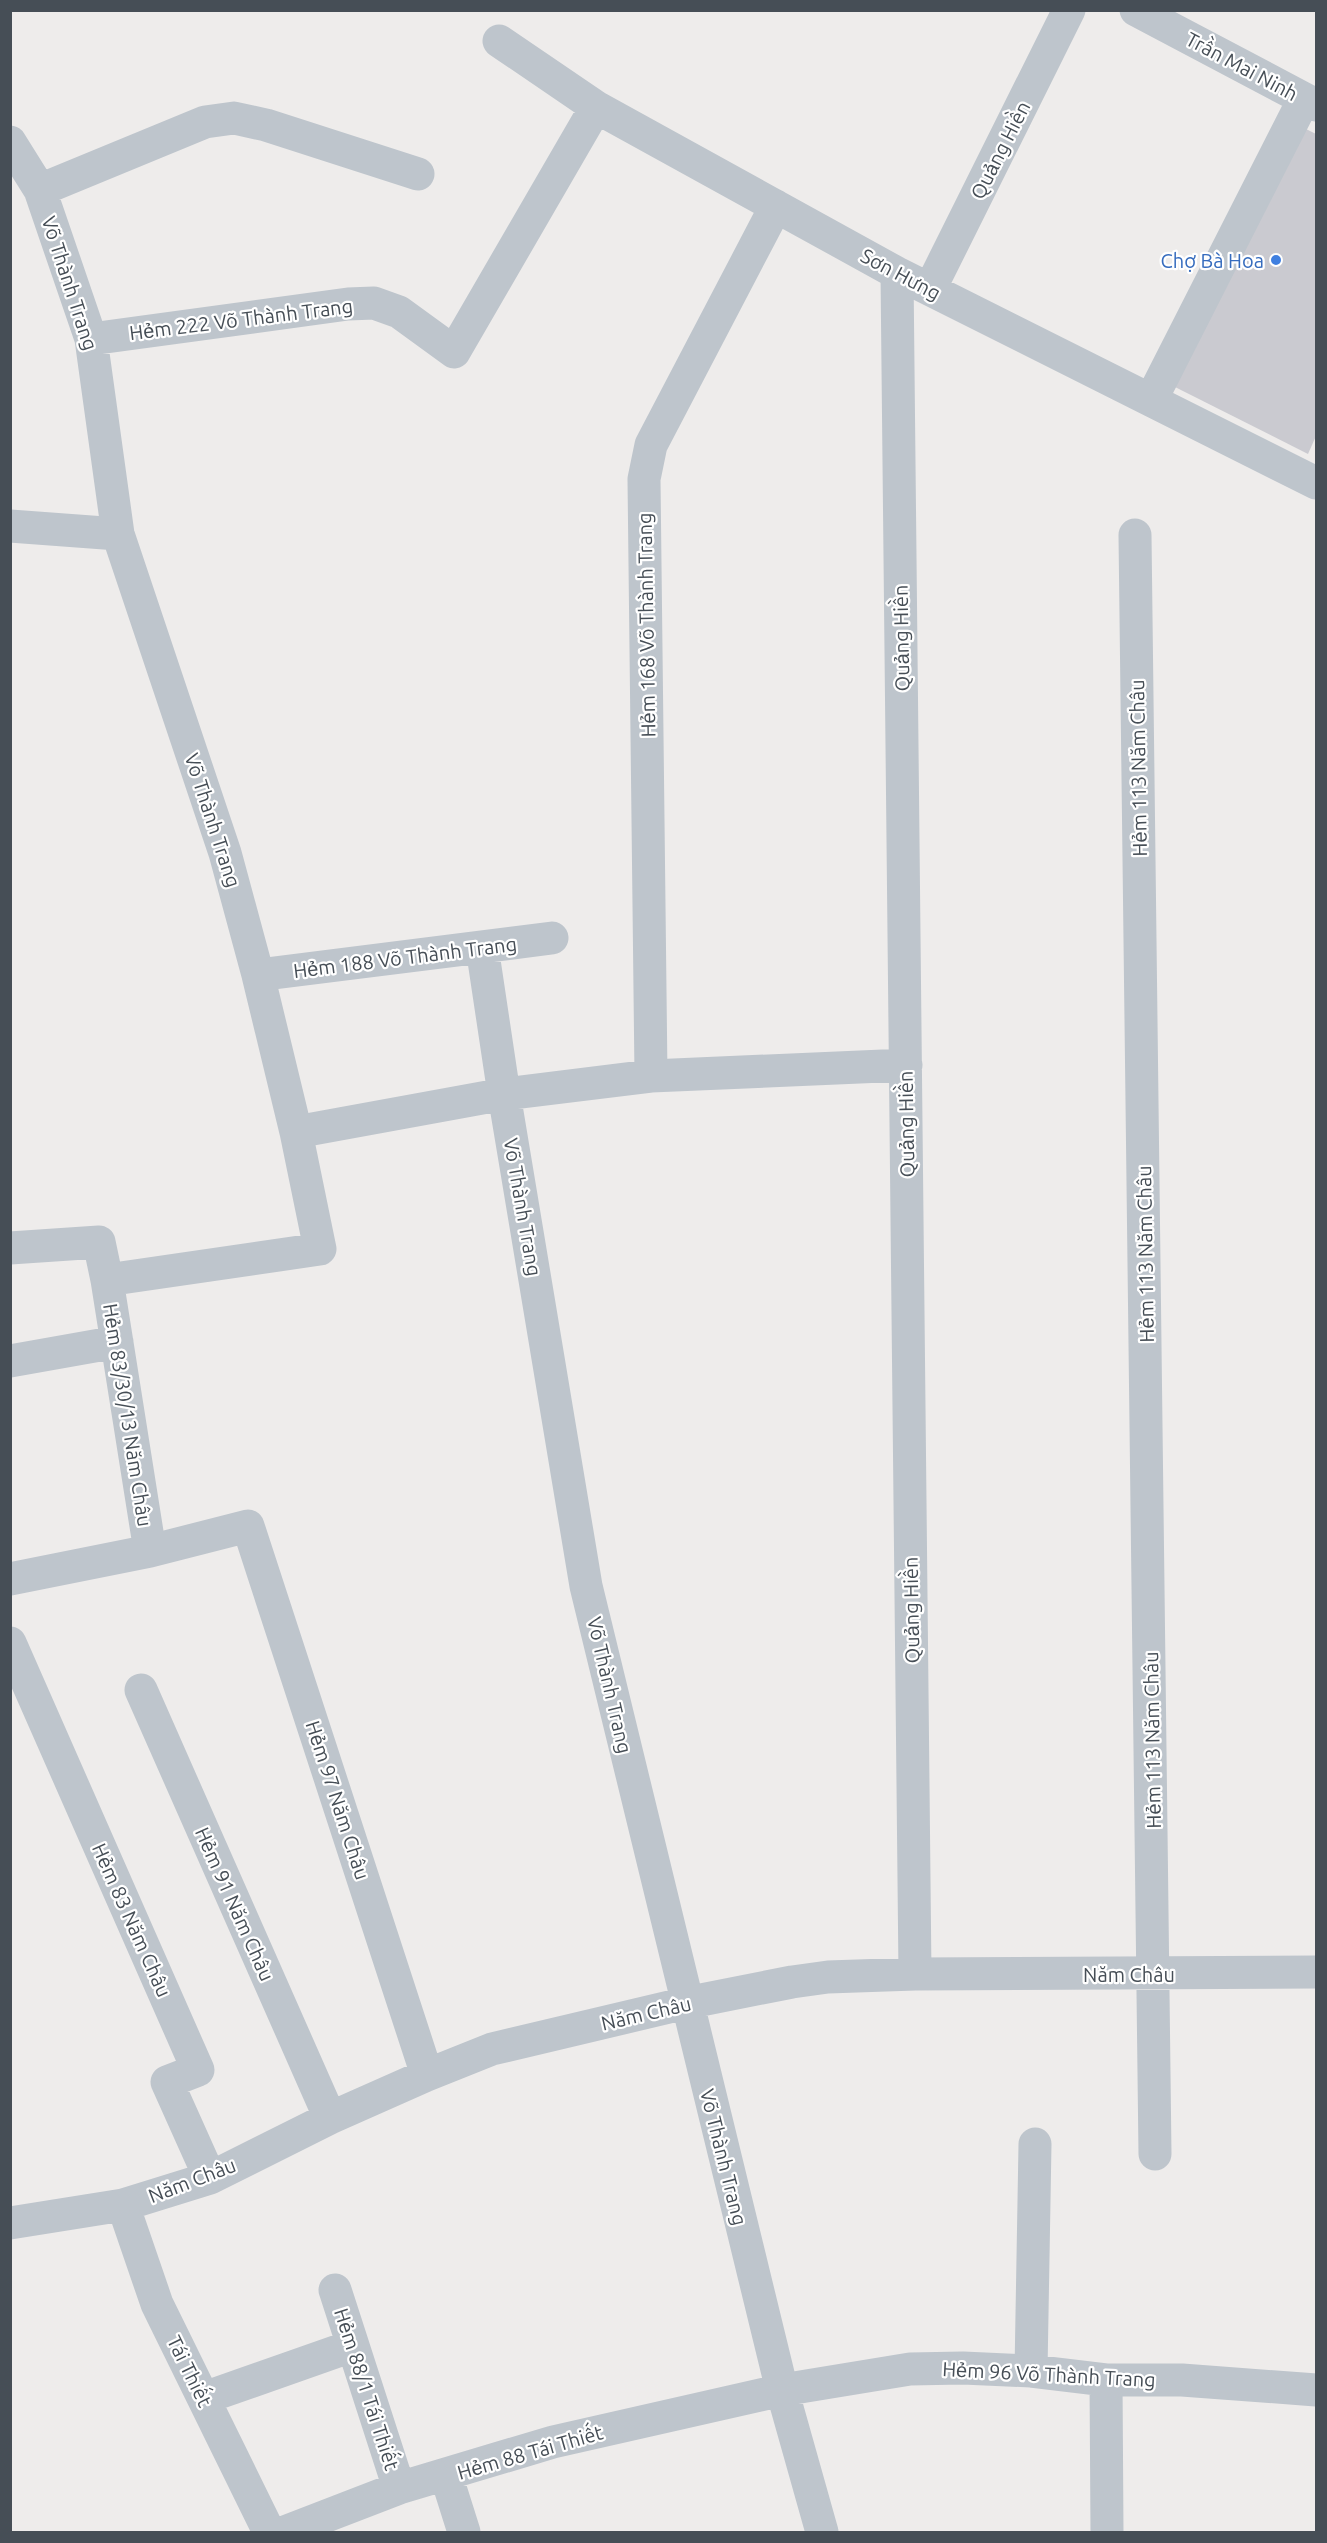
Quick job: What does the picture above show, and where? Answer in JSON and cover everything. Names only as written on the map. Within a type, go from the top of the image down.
[{"type":"street","name":"Quảng Hiền","points":[[930,289],[1069,10]]},
{"type":"street","name":"Trần Mai Ninh","points":[[1136,10],[1310,102]]},
{"type":"street","name":"Sơn Hưng","points":[[499,41],[596,107],[897,273],[1151,400],[1312,471]]},
{"type":"street","points":[[1151,400],[1310,102]]},
{"type":"street","name":"Hẻm 222 Võ Thành Trang","points":[[91,339],[348,304],[374,303],[399,312],[454,352],[596,107]]},
{"type":"street","points":[[40,190],[205,122],[234,118],[266,124],[418,174]]},
{"type":"street","name":"Võ Thành Trang","points":[[10,142],[40,190],[91,339],[118,534],[225,853],[296,1131],[320,1249],[107,1280]]},
{"type":"street","name":"Hẻm 168 Võ Thành Trang","points":[[651,1076],[644,479],[651,445],[776,206]]},
{"type":"street","name":"Quảng Hiền","points":[[897,273],[915,1974]]},
{"type":"street","points":[[10,526],[118,534]]},
{"type":"street","name":"Hẻm 113 Năm Châu","points":[[1135,535],[1155,1974],[1155,2154]]},
{"type":"street","name":"Hẻm 188 Võ Thành Trang","points":[[258,975],[552,938]]},
{"type":"street","points":[[482,947],[504,1094]]},
{"type":"street","points":[[296,1131],[504,1094],[651,1076],[906,1065]]},
{"type":"street","name":"Võ Thành Trang","points":[[504,1094],[586,1586],[782,2390],[822,2532]]},
{"type":"street","name":"Hẻm 83/30/13 Năm Châu","points":[[10,1248],[99,1242],[150,1551]]},
{"type":"street","points":[[10,1361],[117,1342]]},
{"type":"street","name":"Hẻm 97 Năm Châu","points":[[150,1551],[248,1526],[427,2075]]},
{"type":"street","points":[[10,1579],[150,1551]]},
{"type":"street","name":"Hẻm 83 Năm Châu","points":[[10,1643],[198,2070],[167,2082],[210,2178]]},
{"type":"street","name":"Hẻm 91 Năm Châu","points":[[141,1690],[330,2118]]},
{"type":"street","name":"Năm Châu","points":[[10,2223],[123,2205],[210,2178],[330,2118],[492,2049],[686,2003],[828,1977],[915,1974],[1317,1972]]},
{"type":"street","points":[[1031,2371],[1035,2144]]},
{"type":"street","name":"Tái Thiết","points":[[123,2205],[157,2304],[269,2532]]},
{"type":"street","name":"Hẻm 88/1 Tái Thiết","points":[[335,2290],[399,2488]]},
{"type":"street","points":[[204,2398],[352,2346]]},
{"type":"street","name":"Hẻm 96 Võ Thành Trang","points":[[782,2390],[910,2369],[963,2368],[1031,2371],[1107,2380],[1182,2380],[1317,2390]]},
{"type":"street","points":[[1107,2380],[1107,2532]]},
{"type":"street","name":"Hẻm 88 Tái Thiết","points":[[285,2532],[399,2488],[553,2442],[782,2390]]},
{"type":"street","points":[[446,2475],[464,2532]]},
{"type":"building","name":"Chợ Bà Hoa","points":[[1302,127],[1316,134],[1316,436],[1308,454],[1173,386]]},
{"type":"place","name":"Chợ Bà Hoa","points":[[1276,260]]}]
